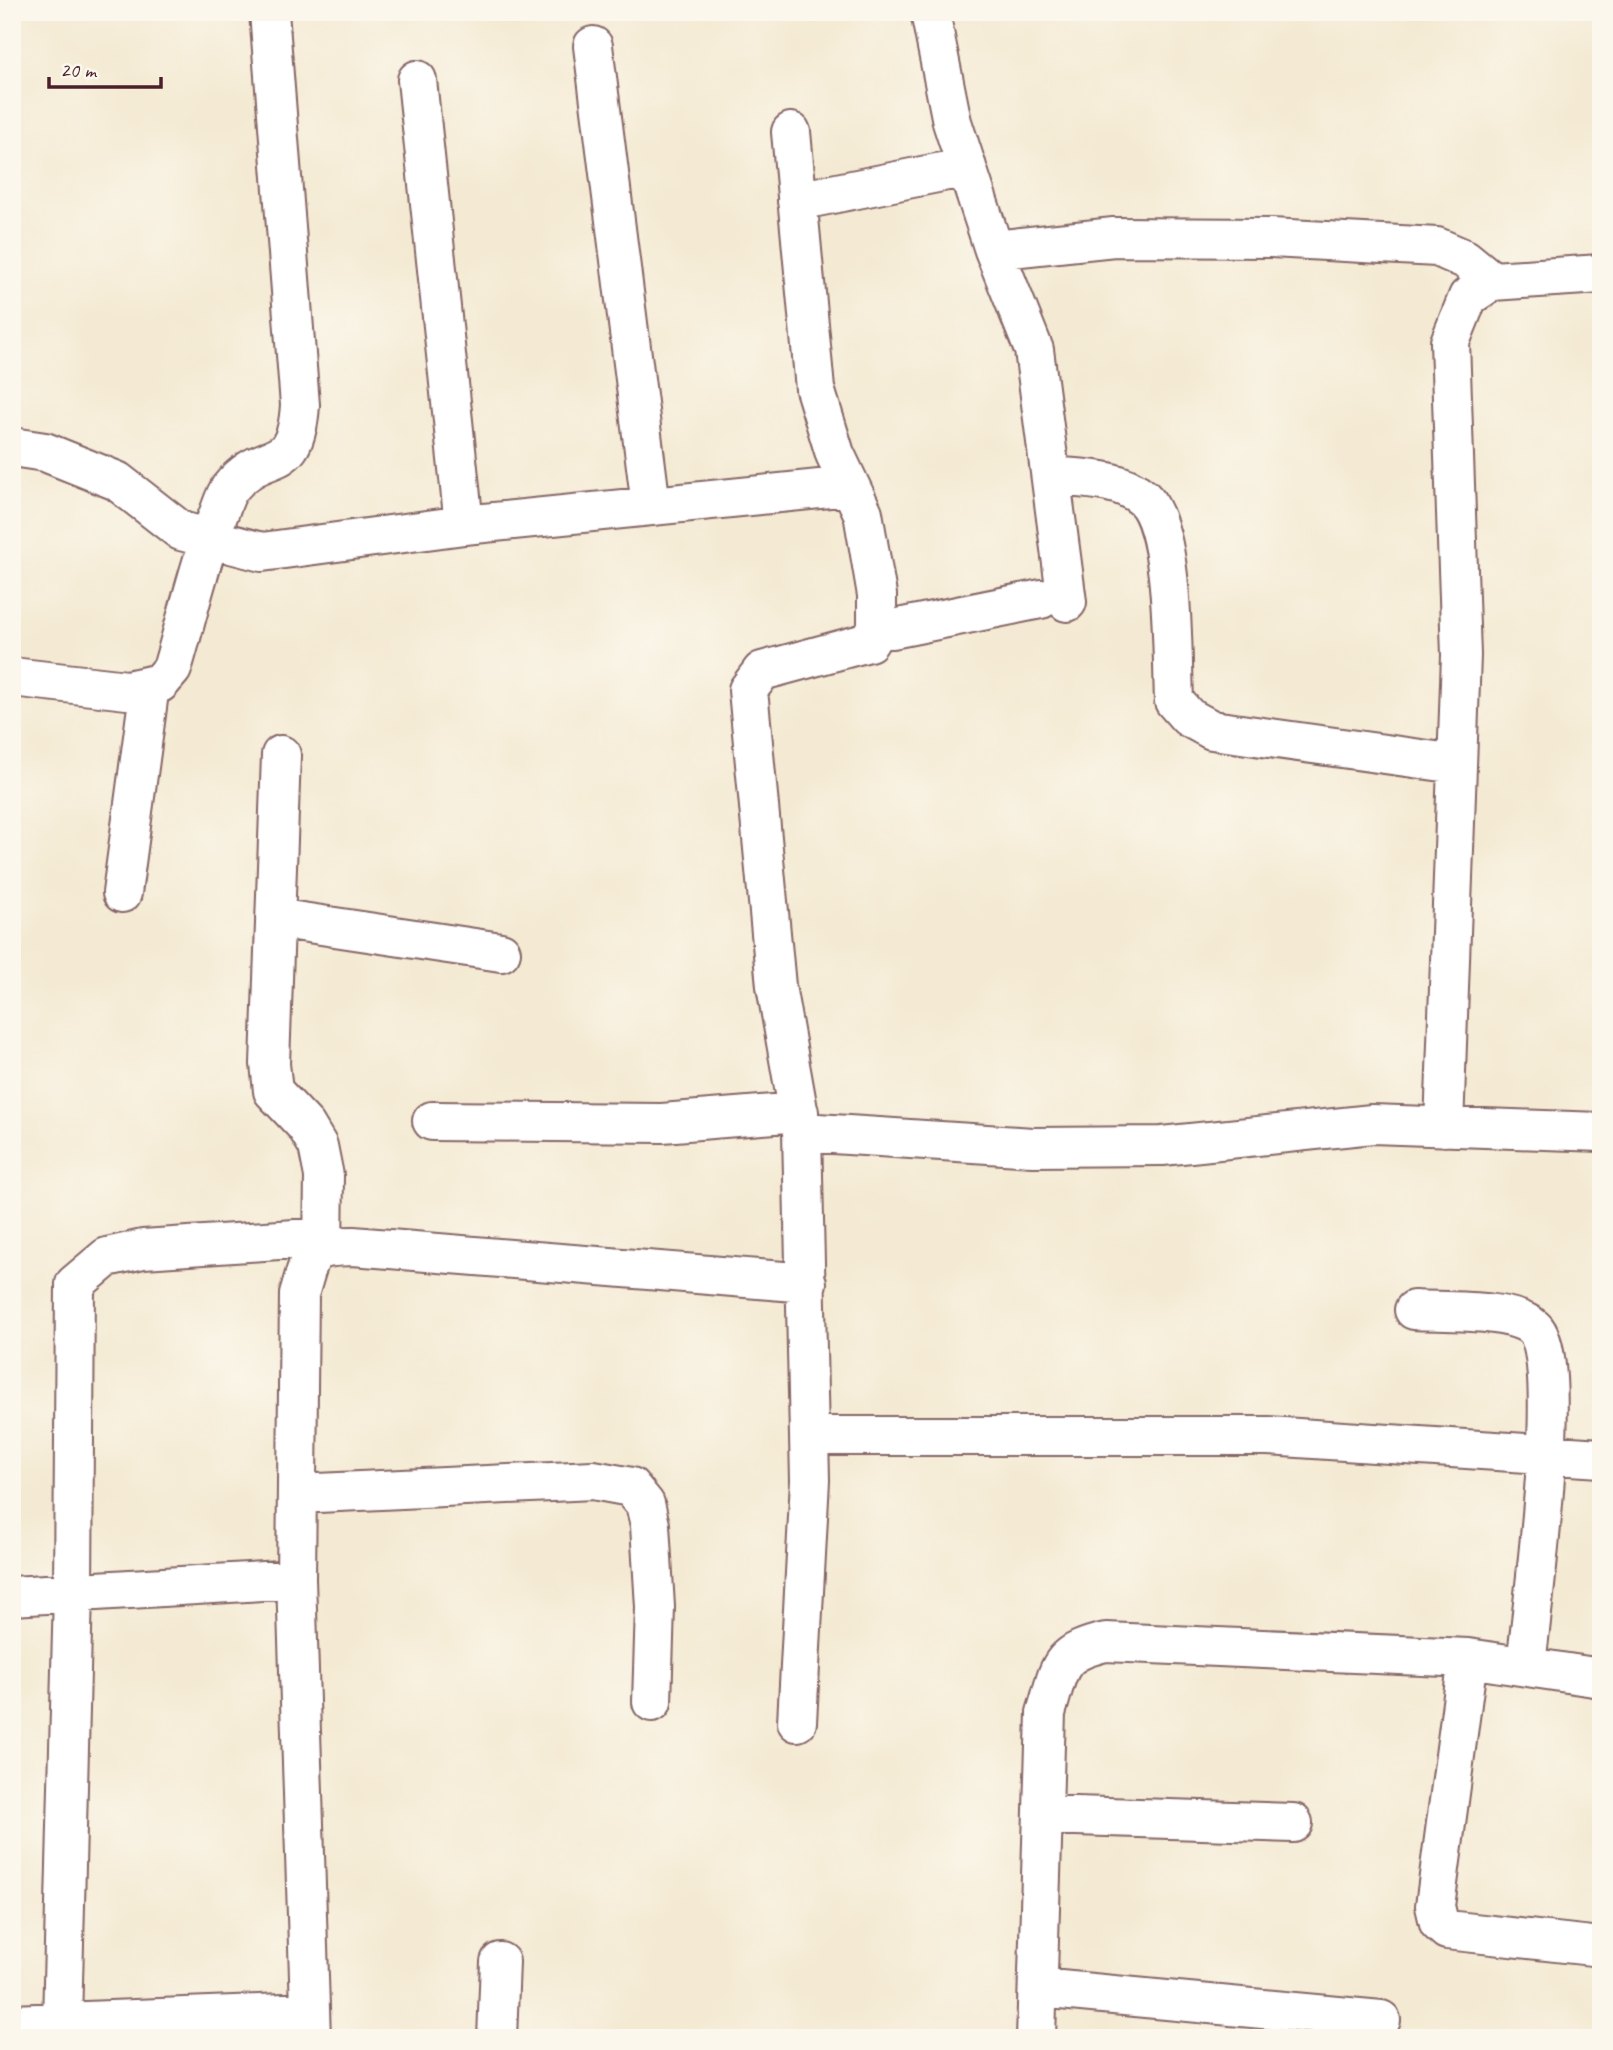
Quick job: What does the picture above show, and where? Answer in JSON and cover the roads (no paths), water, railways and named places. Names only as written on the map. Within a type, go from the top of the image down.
[{"type":"street","points":[[12,677],[127,690],[160,683],[172,669],[209,539],[229,490],[250,470],[288,452],[298,433],[300,405],[269,12]]},
{"type":"street","points":[[877,629],[894,629],[1054,600],[1051,476],[1034,350],[994,250],[952,122],[930,12]]},
{"type":"street","points":[[593,47],[651,506]]},
{"type":"street","points":[[417,80],[464,525]]},
{"type":"street","points":[[791,132],[815,389],[835,454],[863,513],[877,595],[877,629],[869,642],[762,671],[748,690],[776,986],[801,1122],[810,1480],[797,1722]]},
{"type":"street","points":[[797,201],[967,167]]},
{"type":"street","points":[[994,250],[1114,237],[1270,238],[1437,247],[1465,259],[1492,281]]},
{"type":"street","points":[[1444,1127],[1461,655],[1450,342],[1468,297],[1492,281],[1601,274]]},
{"type":"street","points":[[12,447],[45,452],[117,481],[181,531],[262,552],[464,525],[849,486]]},
{"type":"street","points":[[1051,476],[1113,482],[1143,497],[1157,516],[1168,571],[1174,701],[1188,717],[1212,730],[1457,764]]},
{"type":"street","points":[[122,893],[150,685]]},
{"type":"street","points":[[12,2024],[62,2022],[148,2028],[310,2025],[296,1579],[299,1294],[311,1256],[323,1242],[324,1176],[318,1146],[306,1126],[273,1091],[270,1064],[281,755]]},
{"type":"street","points":[[275,918],[501,952]]},
{"type":"street","points":[[432,1121],[801,1122],[1033,1147],[1149,1146],[1372,1125],[1601,1132]]},
{"type":"street","points":[[62,2022],[74,1592],[75,1284],[107,1257],[143,1249],[323,1242],[807,1283]]},
{"type":"street","points":[[1414,1310],[1512,1316],[1535,1328],[1545,1346],[1549,1380],[1546,1454],[1526,1667]]},
{"type":"street","points":[[809,1436],[1268,1436],[1601,1458]]},
{"type":"street","points":[[297,1494],[593,1480],[632,1487],[645,1504],[650,1525],[655,1607],[652,1702]]},
{"type":"street","points":[[12,1596],[296,1579]]},
{"type":"street","points":[[1036,2038],[1046,1713],[1061,1664],[1079,1648],[1106,1643],[1468,1658],[1601,1678]]},
{"type":"street","points":[[1468,1658],[1435,1906],[1439,1923],[1447,1930],[1476,1935],[1601,1947]]},
{"type":"street","points":[[1044,1815],[1293,1823]]},
{"type":"street","points":[[497,2038],[500,1962]]},
{"type":"street","points":[[1039,1988],[1381,2020]]}]
